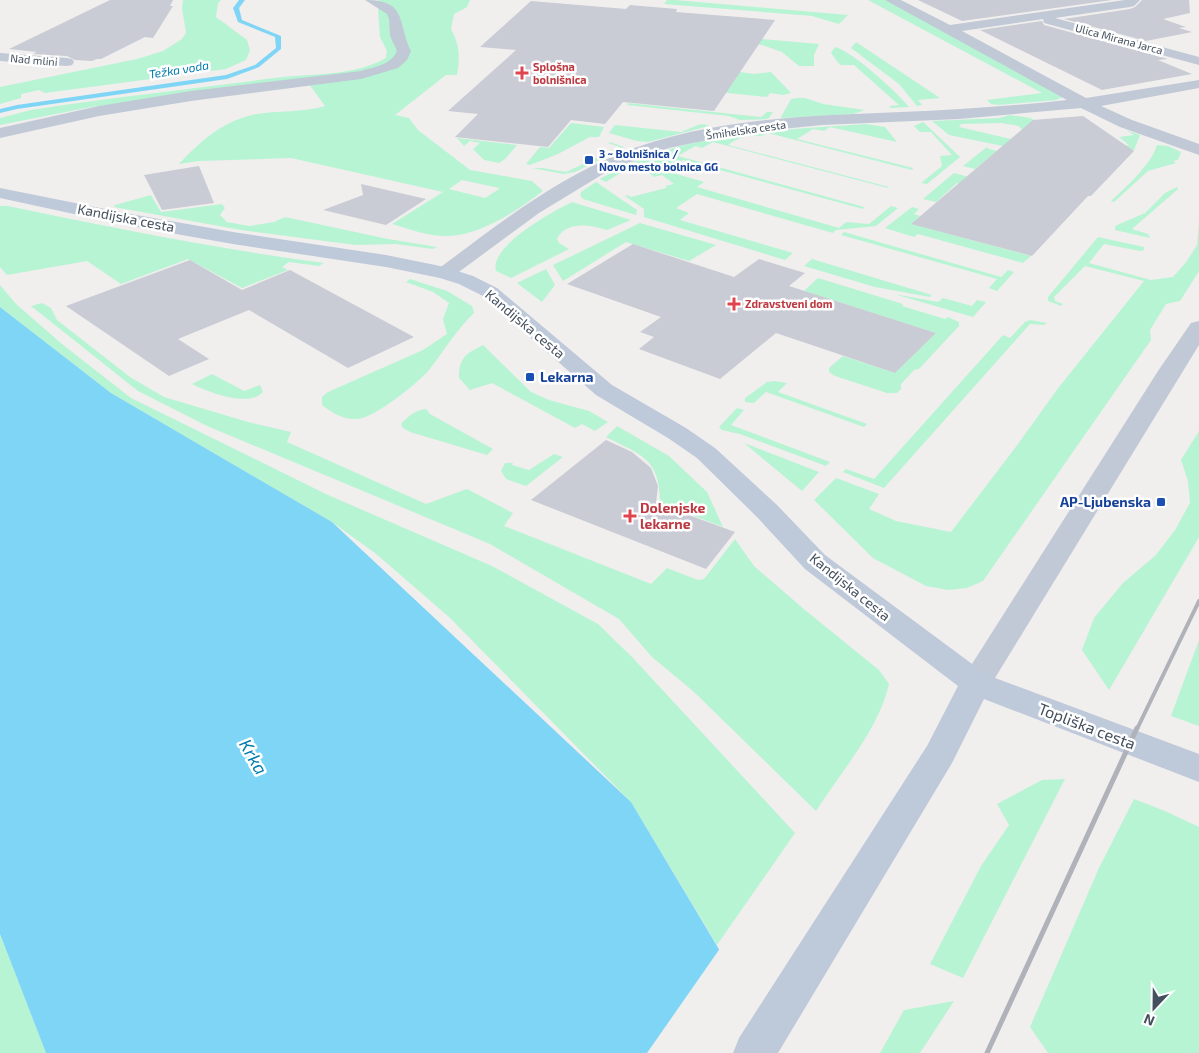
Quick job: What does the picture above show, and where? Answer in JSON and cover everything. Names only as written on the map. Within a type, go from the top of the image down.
[{"type":"main road","name":"Kandijska cesta","points":[[0,193],[233,238],[386,261],[445,273],[466,280],[490,292],[604,390],[677,433],[706,453],[767,511],[815,562],[976,683]]},
{"type":"main road","points":[[754,1053],[940,754],[976,683]]},
{"type":"main road","name":"Topliška cesta","points":[[976,683],[1199,768]]},
{"type":"street","points":[[0,133],[117,108],[214,93],[362,75],[379,70],[403,58],[404,51],[397,36],[396,19],[392,12],[371,0]]},
{"type":"street","points":[[891,0],[950,29],[1084,104]]},
{"type":"street","name":"Ulica Mirana Jarca","points":[[950,29],[1130,3],[1134,0]]},
{"type":"street","name":"Ulica Mirana Jarca","points":[[1038,17],[1199,61]]},
{"type":"street","name":"Nad mlini","points":[[0,57],[67,62]]},
{"type":"street","name":"Šmihelska cesta","points":[[445,273],[517,220],[605,166],[628,156],[679,140],[779,124],[990,112],[1084,104],[1199,84]]},
{"type":"street","name":"Šmihelska cesta","points":[[1084,104],[1137,128],[1199,150]]},
{"type":"street","name":"Šmihelska cesta","points":[[1169,138],[1199,142]]},
{"type":"street","points":[[976,683],[1170,371],[1199,328]]},
{"type":"green space","points":[[183,0],[221,0],[218,3],[216,17],[247,40],[250,50],[246,60],[226,69],[45,93],[39,90],[21,94],[21,98],[0,104],[0,87],[137,59],[163,51],[182,39],[186,33],[182,8]]},
{"type":"green space","points":[[377,0],[470,0],[467,7],[454,14],[451,29],[458,52],[457,75],[446,75],[395,115],[409,118],[418,130],[470,170],[532,181],[543,191],[510,214],[484,227],[458,235],[439,236],[392,224],[443,192],[291,158],[199,161],[179,164],[212,134],[241,118],[261,113],[307,110],[325,106],[309,84],[405,60],[396,12]],"holes":[[[462,180],[499,188],[485,198],[449,189]]]},
{"type":"green space","points":[[667,0],[848,15],[839,24],[812,16],[664,4]]},
{"type":"green space","points":[[868,0],[886,0],[1063,97],[1056,100],[991,104],[987,100],[1042,93]]},
{"type":"green space","points":[[378,9],[382,9],[390,16],[400,53],[394,61],[366,72],[91,107],[0,125],[0,118],[31,110],[360,68],[386,58],[387,51],[380,37]]},
{"type":"green space","points":[[657,30],[819,44],[814,55],[814,66],[799,66],[782,52],[762,45]]},
{"type":"green space","points":[[856,42],[940,98],[918,100],[922,105],[917,106],[899,84],[851,48]]},
{"type":"green space","points":[[835,47],[843,50],[863,64],[885,82],[909,107],[891,108],[889,106],[899,105],[854,65],[840,65],[831,53]]},
{"type":"green space","points":[[740,72],[754,74],[771,72],[791,93],[783,95],[770,93],[767,97],[620,82]]},
{"type":"green space","points":[[797,98],[865,110],[853,114],[782,118],[791,99]]},
{"type":"green space","points":[[628,103],[761,117],[767,112],[773,112],[768,119],[740,120],[729,116],[627,105]]},
{"type":"green space","points":[[1010,115],[1031,118],[1055,136],[1069,135],[1082,137],[1095,141],[1107,148],[1129,145],[1119,137],[1134,135],[1126,130],[1140,135],[1134,150],[1125,151],[1063,141],[1023,131],[1019,126],[1001,123],[961,124],[959,127],[1011,139],[1003,146],[949,135],[932,121],[999,118]]},
{"type":"green space","points":[[923,122],[960,157],[927,184],[921,183],[942,166],[940,156],[952,155],[931,132],[920,132],[914,126]]},
{"type":"green space","points":[[571,123],[604,127],[599,137],[590,137],[558,154],[530,165],[526,164],[540,147],[549,148]]},
{"type":"green space","points":[[704,124],[709,126],[648,142],[609,133],[615,125],[681,132]]},
{"type":"green space","points":[[866,124],[885,127],[897,142],[830,127],[824,131],[813,129],[797,139],[913,168],[912,170],[768,133],[737,139],[728,145],[888,188],[713,142],[702,148],[695,146],[678,156],[864,207],[863,209],[683,160],[666,171],[704,182],[697,187],[839,228],[846,222],[869,224],[891,206],[898,208],[876,226],[836,230],[833,233],[697,194],[676,208],[689,213],[680,220],[793,253],[785,260],[644,217],[644,209],[625,196],[631,197],[666,188],[665,186],[674,184],[662,175],[654,177],[647,171],[635,166],[606,182],[600,179],[631,163],[663,151],[696,142],[763,132]]},
{"type":"green space","points":[[457,138],[517,145],[499,163],[484,160],[473,149],[480,143],[470,141],[464,146]]},
{"type":"green space","points":[[608,143],[624,147],[575,172],[564,174],[532,168],[566,172],[620,147]]},
{"type":"green space","points":[[1157,145],[1168,146],[1181,152],[1178,160],[1173,161],[1176,163],[1148,171],[1114,202],[1111,201],[1144,168]]},
{"type":"green space","points":[[987,147],[997,151],[975,169],[963,166]]},
{"type":"green space","points":[[954,173],[973,178],[961,184],[957,183],[936,202],[923,199]]},
{"type":"green space","points":[[596,182],[637,210],[636,215],[583,199],[580,195],[581,192]]},
{"type":"green space","points":[[1177,187],[1178,189],[1132,229],[1148,234],[1150,238],[1115,230],[1115,226],[1145,213],[1165,193]]},
{"type":"green space","points":[[151,195],[161,212],[222,204],[225,208],[220,215],[227,222],[249,226],[274,222],[285,217],[388,239],[437,247],[433,249],[396,244],[356,245],[241,230],[114,207],[115,205]]},
{"type":"green space","points":[[572,202],[631,220],[607,230],[587,226],[573,226],[561,233],[557,239],[559,243],[569,249],[511,278],[496,271],[496,261],[502,251],[512,241],[537,222]]},
{"type":"green space","points":[[0,206],[205,245],[324,263],[319,266],[289,262],[282,267],[288,270],[242,288],[188,259],[121,284],[87,261],[7,275],[0,267]]},
{"type":"green space","points":[[912,207],[919,209],[914,214],[920,216],[912,224],[1031,256],[1023,263],[918,234],[914,237],[885,228]]},
{"type":"green space","points":[[1199,221],[1199,271],[1180,301],[1166,304],[1150,330],[1151,340],[983,581],[967,588],[948,590],[926,586],[873,558],[814,500],[836,478],[879,494],[869,509],[896,521],[951,532],[1059,387],[1144,281],[1085,266],[1054,297],[1055,301],[1063,304],[1061,306],[1048,301],[1048,297],[1098,237],[1144,247],[1144,250],[1140,251],[1104,244],[1089,263],[1151,280],[1173,277],[1187,261],[1197,245]]},
{"type":"green space","points":[[640,223],[716,245],[689,261],[626,242],[563,281],[553,265]]},
{"type":"green space","points":[[844,232],[1001,277],[1008,270],[1014,272],[997,291],[989,288],[997,279],[841,235]]},
{"type":"green space","points":[[812,259],[932,295],[930,297],[875,287],[804,266]]},
{"type":"green space","points":[[546,269],[555,285],[542,302],[517,283]]},
{"type":"green space","points":[[818,278],[945,319],[948,317],[959,322],[959,326],[919,369],[914,370],[901,384],[901,389],[897,393],[887,393],[835,376],[829,372],[829,368],[843,356],[895,373],[936,333],[804,291]]},
{"type":"green space","points":[[410,279],[447,291],[472,306],[474,313],[456,333],[429,370],[384,407],[357,419],[343,417],[334,413],[322,405],[322,397],[328,392],[423,350],[447,334],[443,319],[449,303],[433,292],[406,282]]},
{"type":"green space","points":[[0,285],[16,304],[62,344],[131,398],[328,495],[492,566],[598,624],[632,657],[795,833],[717,945],[631,802],[449,617],[375,553],[332,522],[111,393],[0,307]]},
{"type":"green space","points":[[894,294],[938,302],[943,298],[972,306],[977,300],[986,302],[973,317]]},
{"type":"green space","points":[[42,303],[51,308],[57,320],[130,377],[164,397],[248,422],[291,432],[287,442],[426,504],[467,489],[513,513],[504,526],[651,584],[667,568],[698,580],[704,579],[735,539],[754,566],[879,670],[889,684],[877,717],[858,750],[816,811],[693,691],[652,657],[619,619],[490,544],[207,426],[138,391],[31,306]]},
{"type":"green space","points":[[1030,320],[1047,323],[1044,325],[1030,324],[884,488],[843,472],[846,469],[874,479],[1003,335],[1010,338],[1025,322]]},
{"type":"green space","points":[[483,345],[531,392],[549,400],[589,411],[608,422],[595,431],[582,424],[575,428],[492,383],[470,390],[459,378],[460,366],[467,354]]},
{"type":"green space","points":[[212,374],[244,391],[260,385],[263,392],[256,397],[238,399],[208,391],[192,384]]},
{"type":"green space","points":[[767,382],[787,383],[778,392],[867,424],[864,427],[766,392],[754,403],[745,402],[745,398]]},
{"type":"green space","points":[[737,408],[744,410],[731,425],[830,462],[826,466],[740,434],[722,430],[719,427]]},
{"type":"green space","points":[[426,409],[430,414],[493,449],[487,455],[410,432],[403,428],[401,424],[409,416]]},
{"type":"green space","points":[[617,426],[669,456],[707,492],[723,527],[660,503],[659,488],[652,467],[638,454],[606,437]]},
{"type":"green space","points":[[1199,431],[1199,537],[1109,690],[1082,650],[1094,618],[1123,583],[1156,555],[1175,530],[1190,503],[1188,481],[1181,460]]},
{"type":"green space","points":[[744,443],[819,472],[802,491]]},
{"type":"green space","points":[[554,454],[563,457],[526,486],[506,479],[501,471],[505,463],[513,463],[512,465],[529,470]]},
{"type":"green space","points":[[1199,640],[1199,726],[1171,716]]},
{"type":"green space","points":[[1065,779],[963,978],[930,964],[981,866],[1009,825],[997,804],[1042,780]]},
{"type":"green space","points":[[1134,799],[1199,827],[1199,1053],[1048,1053],[1030,1027],[1099,868]]},
{"type":"green space","points":[[0,934],[46,1053],[0,1053]]},
{"type":"green space","points":[[954,1001],[920,1053],[880,1053],[904,1010]]},
{"type":"water","name":"Krka","points":[[0,307],[111,393],[332,522],[631,802],[781,1053],[46,1053],[0,934]]},
{"type":"pier","points":[[721,947],[784,1053],[647,1053]]},
{"type":"building","points":[[110,0],[173,0],[170,6],[173,6],[153,38],[145,37],[101,59],[92,61],[75,60],[67,56],[33,54],[37,52],[9,49]]},
{"type":"building","points":[[918,0],[1112,0],[962,21]]},
{"type":"building","points":[[1142,0],[1189,0],[1190,13],[1163,19],[1186,27],[1179,28],[1192,32],[1146,41],[1064,19],[1130,9]]},
{"type":"building","name":"Splošna bolnišnica","points":[[531,1],[626,9],[630,5],[677,9],[676,12],[775,20],[714,111],[623,102],[605,124],[571,120],[548,147],[455,137],[478,114],[448,111],[516,50],[480,47]]},
{"type":"building","points":[[1042,21],[1044,25],[1168,59],[1158,60],[1192,74],[1102,90],[980,30]]},
{"type":"building","points":[[1083,116],[1134,151],[1091,196],[1088,196],[1032,256],[911,224],[1033,120]]},
{"type":"building","points":[[199,166],[214,203],[162,210],[144,175]]},
{"type":"building","points":[[361,184],[426,199],[386,225],[323,210],[363,195]]},
{"type":"building","name":"Zdravstveni dom","points":[[633,244],[734,277],[759,259],[805,273],[789,286],[936,333],[895,373],[776,333],[720,379],[639,349],[654,337],[640,332],[661,317],[567,284]]},
{"type":"building","points":[[190,260],[242,290],[290,270],[414,337],[348,368],[249,310],[178,339],[209,359],[169,376],[66,306]]},
{"type":"building","name":"Dolenjske lekarne","points":[[606,440],[632,452],[651,468],[658,486],[656,503],[735,532],[706,569],[531,500]]},
{"type":"waterway","name":"Težka voda","points":[[0,111],[227,77],[257,66],[279,48],[278,36],[240,21],[236,8],[242,0]]},
{"type":"railway","points":[[1137,729],[1199,601]]},
{"type":"railway","points":[[987,1053],[1137,728]]},
{"type":"place","name":"Splošna bolnišnica","points":[[522,73]]},
{"type":"place","name":"3 ~ Bolnišnica / Novo mesto bolnica GG","points":[[589,160]]},
{"type":"place","name":"Zdravstveni dom","points":[[734,304]]},
{"type":"place","name":"Lekarna","points":[[530,377]]},
{"type":"place","name":"AP-Ljubenska","points":[[1161,502]]},
{"type":"place","name":"Dolenjske lekarne","points":[[630,516]]}]
